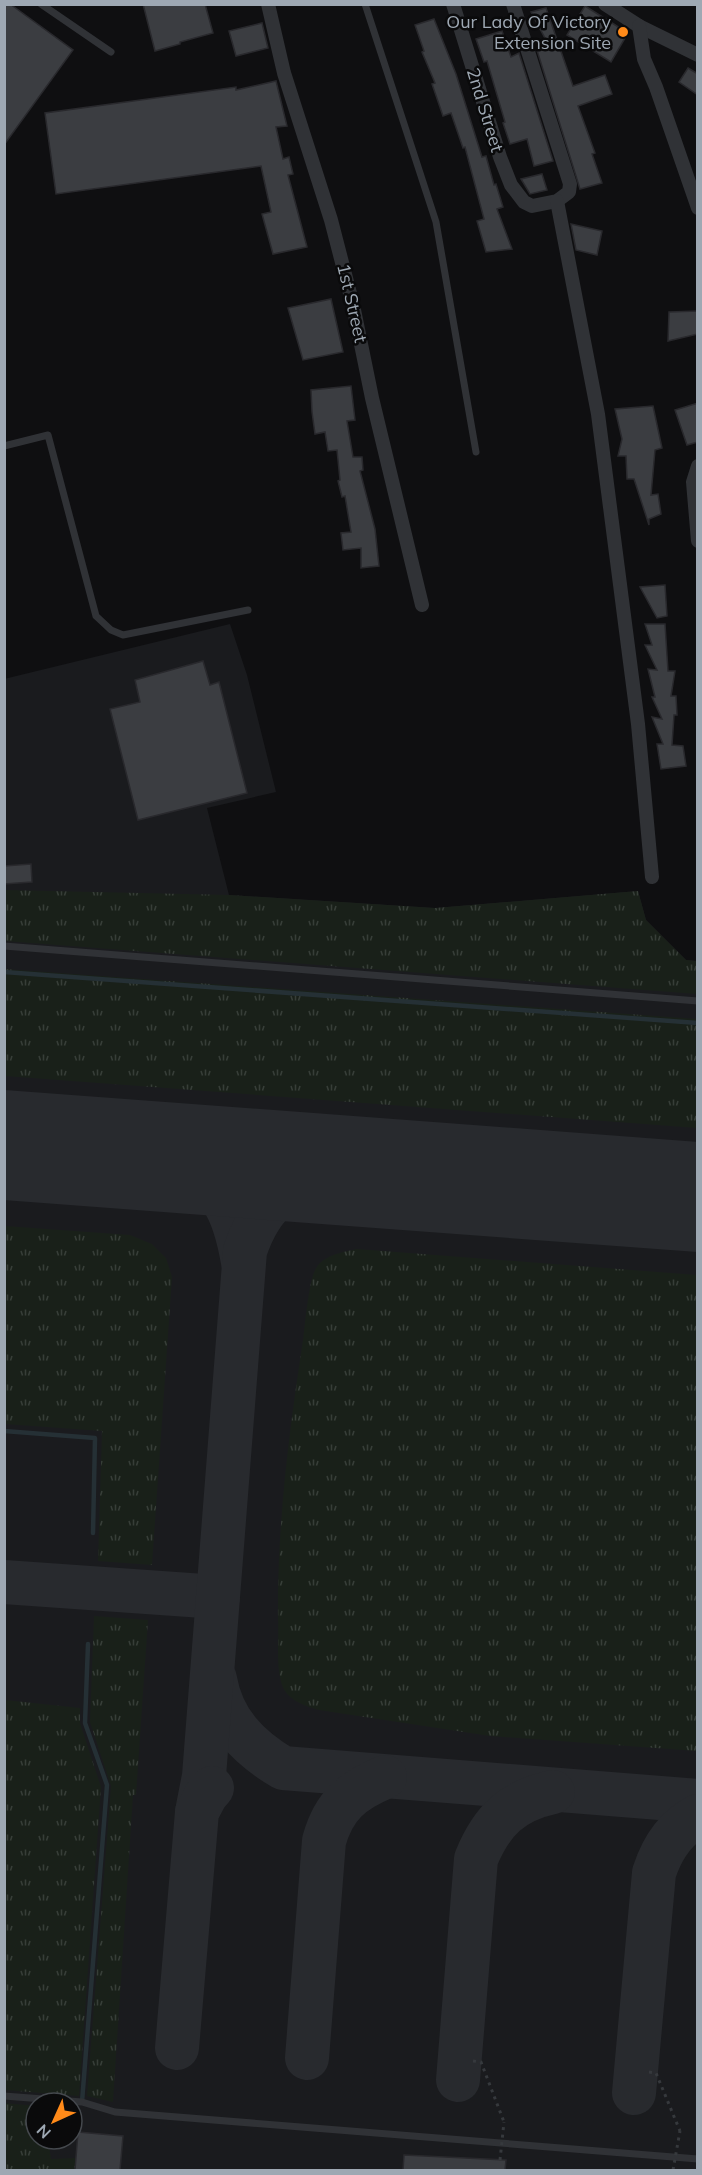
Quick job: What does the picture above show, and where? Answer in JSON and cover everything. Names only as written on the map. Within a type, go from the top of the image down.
[{"type":"street","name":"1st Street","points":[[268,4],[284,73],[331,220],[353,305],[372,398],[422,605]]},
{"type":"street","name":"2nd Street","points":[[453,4],[500,157],[517,194],[524,202],[532,206],[557,201]]},
{"type":"street","points":[[513,4],[570,184],[569,192],[557,201],[598,414],[638,724],[652,877]]},
{"type":"street","points":[[605,4],[639,26],[698,55]]},
{"type":"street","points":[[639,26],[644,58],[698,208]]},
{"type":"street","points":[[698,466],[693,482],[698,541]]},
{"type":"lane","points":[[42,4],[111,52]]},
{"type":"lane","points":[[365,4],[436,222],[476,452]]},
{"type":"lane","points":[[4,446],[48,435],[96,616],[111,630],[123,635],[248,610]]},
{"type":"lane","points":[[4,946],[698,1002]]},
{"type":"lane","points":[[4,2096],[82,2102],[115,2112],[698,2159]]},
{"type":"path","points":[[473,2061],[481,2062],[504,2122],[500,2160]]},
{"type":"path","points":[[649,2072],[656,2073],[680,2131],[673,2170]]},
{"type":"shaded area","points":[[230,624],[247,675],[276,792],[207,808],[229,895],[435,908],[638,891],[646,920],[686,960],[697,961],[697,2170],[5,2170],[4,679]]},
{"type":"green space","points":[[5,890],[229,895],[435,908],[638,891],[646,920],[686,960],[697,961],[697,994],[5,941]]},
{"type":"green space","points":[[4,969],[697,1019],[697,1128],[5,1076]]},
{"type":"green space","points":[[5,1226],[130,1235],[152,1244],[166,1258],[172,1277],[152,1565],[98,1561],[102,1431],[5,1424]]},
{"type":"green space","points":[[357,1249],[697,1275],[697,1751],[490,1736],[319,1710],[301,1704],[283,1688],[278,1658],[278,1583],[282,1513],[309,1292],[319,1264],[334,1255]]},
{"type":"green space","points":[[94,1616],[148,1620],[136,1795],[133,1795],[113,2102],[87,2096],[111,1786],[90,1722]]},
{"type":"green space","points":[[5,1700],[80,1708],[80,1723],[101,1787],[79,2091],[5,2090]]},
{"type":"green space","points":[[4,2103],[24,2105],[24,2151],[50,2151],[51,2159],[76,2158],[75,2170],[5,2170]]},
{"type":"building","points":[[4,4],[10,4],[73,50],[4,145]]},
{"type":"building","points":[[143,4],[205,4],[213,33],[155,51]]},
{"type":"building","points":[[585,6],[628,33],[611,62],[567,35]]},
{"type":"building","points":[[546,8],[573,86],[605,75],[612,94],[578,106],[595,153],[592,154],[602,183],[580,189],[536,47],[547,42],[531,12]]},
{"type":"building","points":[[434,19],[456,74],[482,157],[486,156],[494,185],[496,184],[503,207],[497,209],[512,249],[486,252],[477,221],[484,219],[465,147],[463,148],[451,113],[443,116],[432,84],[435,83],[422,52],[424,51],[415,25]]},
{"type":"building","points":[[262,23],[268,48],[236,56],[229,31]]},
{"type":"building","points":[[502,31],[511,57],[519,53],[553,161],[534,166],[527,139],[510,144],[487,61],[484,62],[476,39]]},
{"type":"building","points":[[688,68],[698,74],[698,95],[679,82]]},
{"type":"building","points":[[276,81],[287,126],[276,127],[283,159],[289,157],[293,174],[288,175],[307,247],[273,254],[262,214],[271,212],[261,166],[56,194],[45,113],[236,87],[236,90]]},
{"type":"building","points":[[542,174],[547,190],[530,194],[521,179]]},
{"type":"building","points":[[571,224],[602,231],[597,255],[576,250]]},
{"type":"building","points":[[331,299],[343,352],[303,360],[288,308]]},
{"type":"building","points":[[698,311],[698,334],[668,341],[669,312]]},
{"type":"building","points":[[351,386],[355,420],[347,421],[353,457],[362,457],[363,470],[360,471],[375,529],[379,566],[361,568],[361,548],[343,550],[341,533],[351,532],[345,496],[342,497],[338,481],[340,480],[337,450],[328,451],[325,432],[315,434],[312,412],[311,390]]},
{"type":"building","points":[[698,403],[698,442],[687,445],[675,410]]},
{"type":"building","points":[[653,406],[662,448],[655,450],[651,495],[658,494],[661,514],[649,519],[649,525],[634,479],[627,479],[626,456],[618,456],[622,439],[615,409]]},
{"type":"building","points":[[665,585],[667,616],[657,618],[640,587]]},
{"type":"building","points":[[645,624],[665,624],[668,671],[675,671],[671,696],[676,696],[677,715],[674,715],[672,745],[683,746],[686,766],[661,769],[657,744],[663,744],[652,717],[662,719],[652,697],[655,697],[648,669],[657,670],[645,645],[652,645]]},
{"type":"building","points":[[203,661],[210,685],[219,682],[247,793],[138,820],[110,709],[140,702],[135,680]]},
{"type":"building","points":[[31,864],[32,882],[4,884],[4,866]]},
{"type":"building","points":[[84,2133],[123,2136],[120,2170],[75,2170],[76,2151],[84,2151]]},
{"type":"building","points":[[404,2155],[506,2160],[505,2170],[403,2170]]},
{"type":"waterway","points":[[4,972],[698,1023]]},
{"type":"waterway","points":[[4,1431],[95,1438],[93,1533]]},
{"type":"waterway","points":[[83,2091],[107,1785],[85,1723],[88,1644]]},
{"type":"taxiway","points":[[168,1158],[200,1177],[221,1198],[229,1210],[243,1262]]},
{"type":"taxiway","points":[[197,1812],[204,1776],[245,1251],[261,1216],[282,1194],[310,1181],[346,1171]]},
{"type":"taxiway","points":[[4,1582],[218,1597]]},
{"type":"taxiway","points":[[215,1679],[218,1694],[230,1720],[248,1742],[283,1768],[698,1801]]},
{"type":"taxiway","points":[[307,2058],[324,1841],[333,1818],[346,1801],[363,1788],[385,1777]]},
{"type":"taxiway","points":[[177,2048],[197,1812],[212,1788]]},
{"type":"taxiway","points":[[458,2080],[476,1859],[489,1833],[505,1814],[526,1801],[553,1792]]},
{"type":"taxiway","points":[[634,2093],[654,1873],[670,1840],[683,1826],[698,1816]]},
{"type":"runway","points":[[4,1145],[698,1197]]},
{"type":"place","name":"Our Lady Of Victory Extension Site","points":[[623,32]]}]
